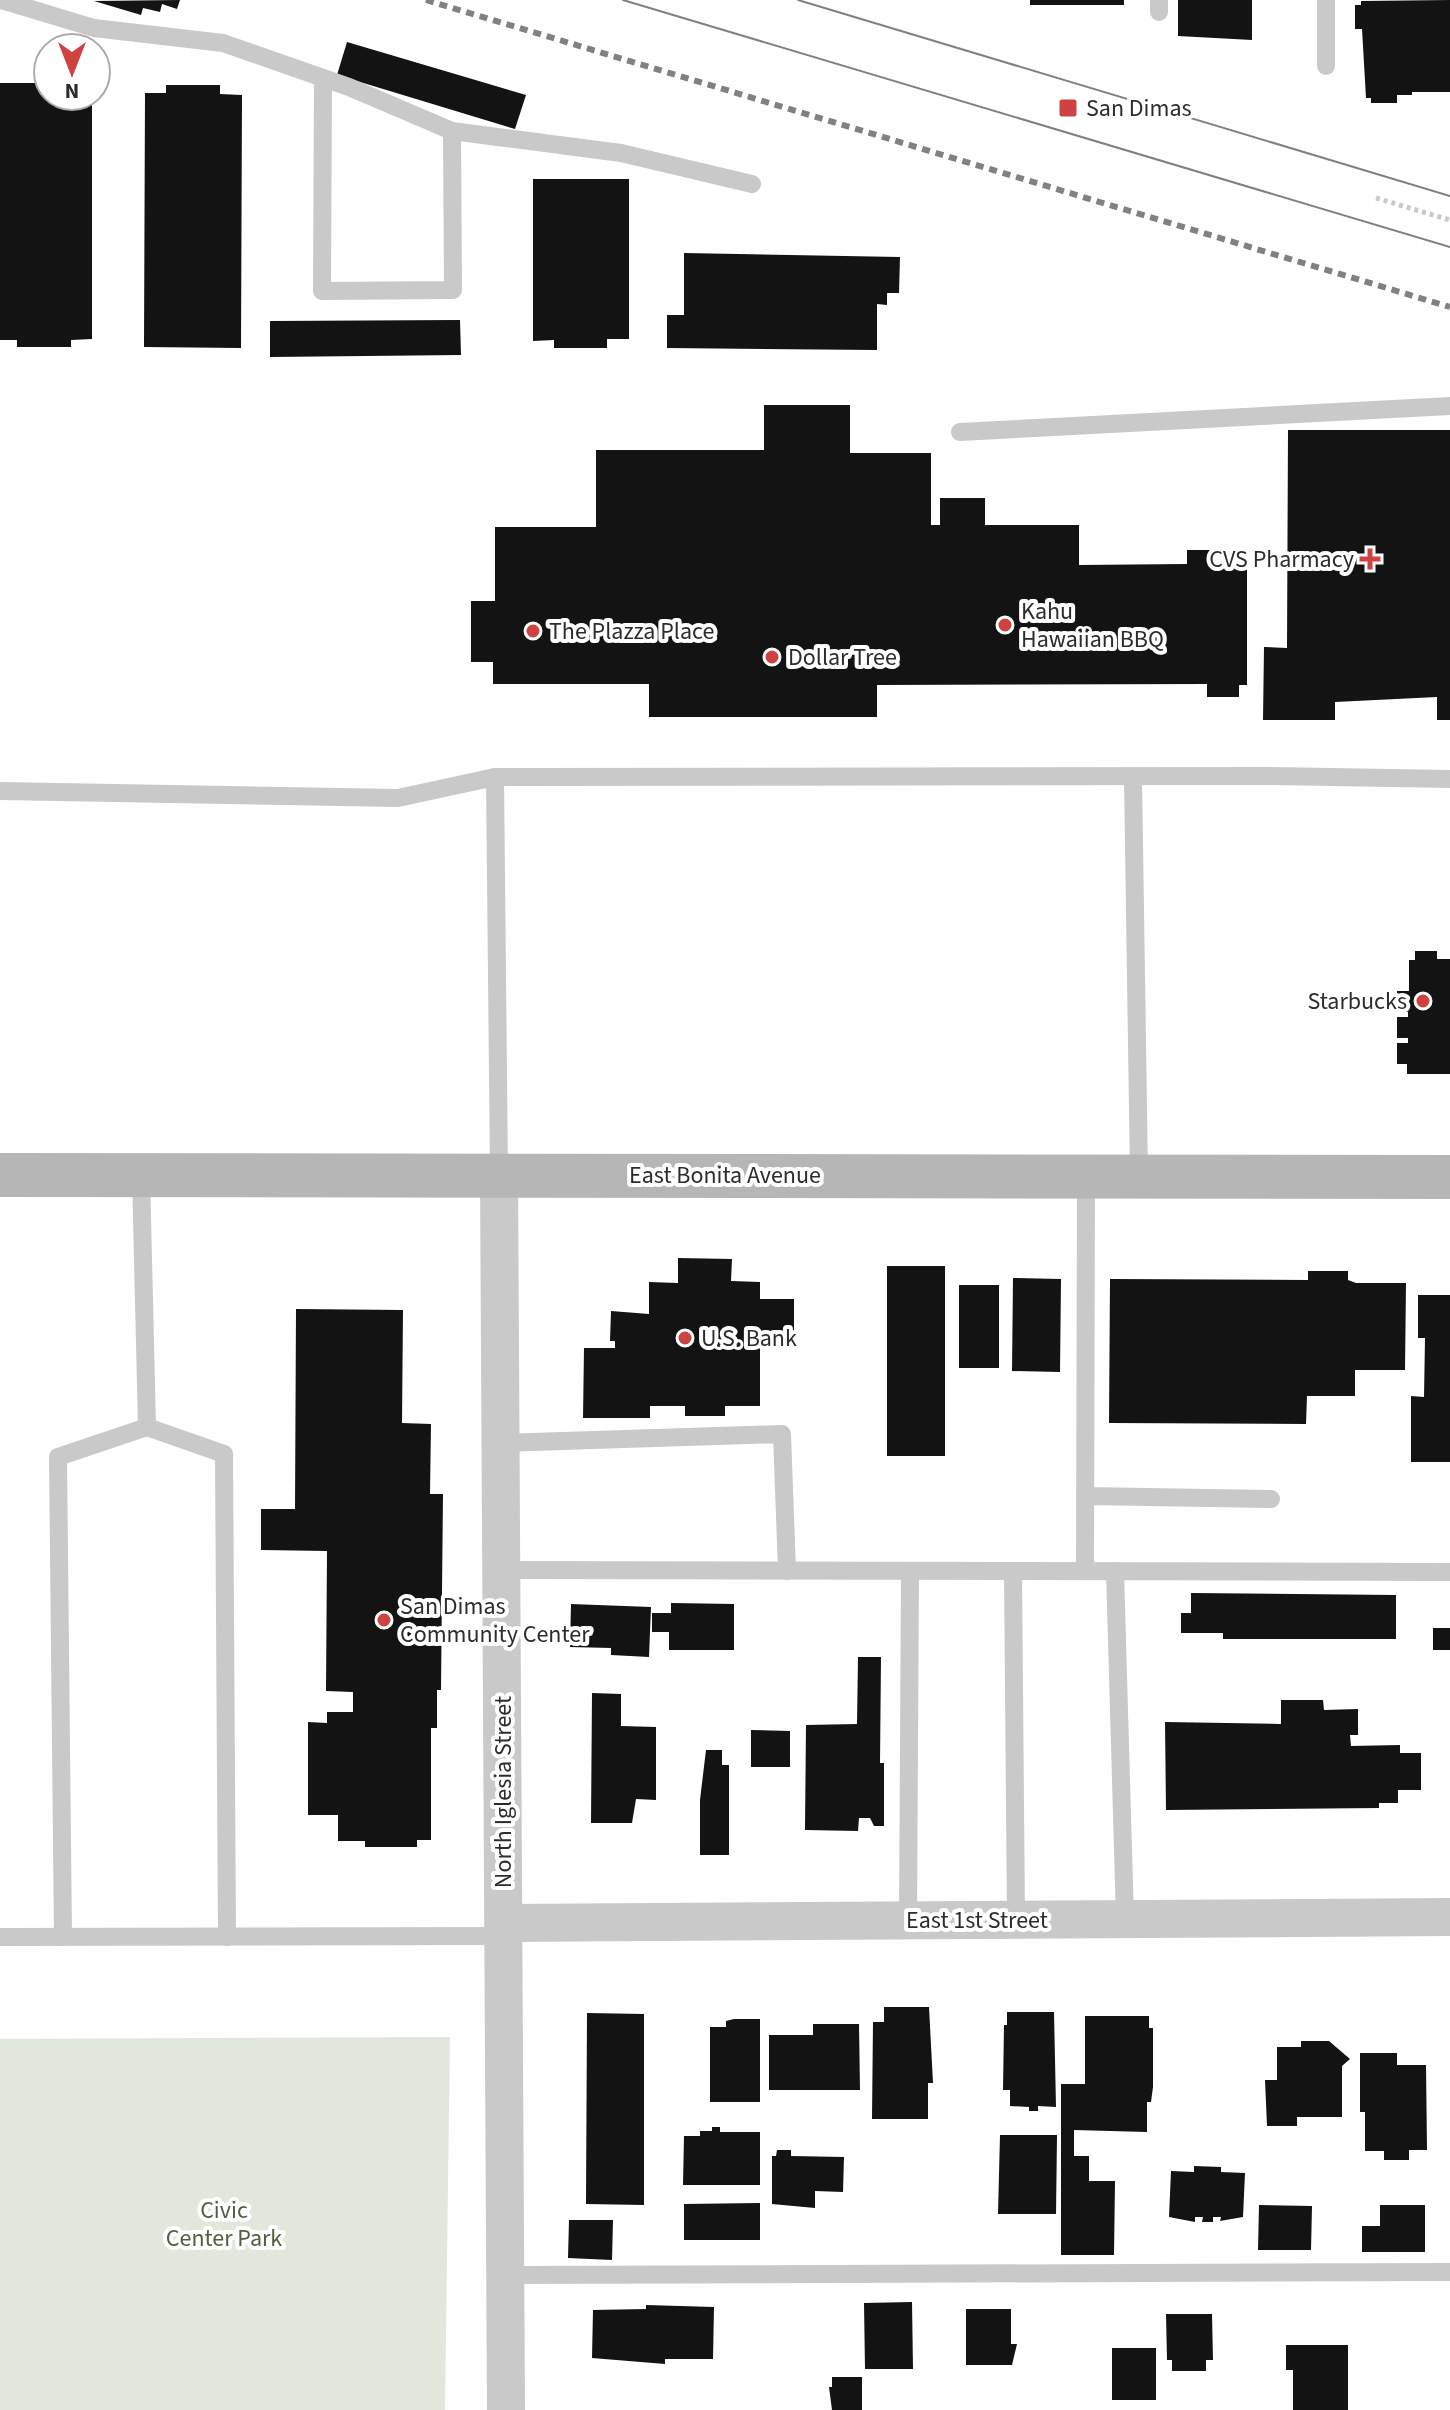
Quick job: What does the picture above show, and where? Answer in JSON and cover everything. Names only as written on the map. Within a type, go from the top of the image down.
[{"type":"main road","name":"East Bonita Avenue","points":[[0,1175],[1450,1177]]},
{"type":"street","name":"North Iglesia Street","points":[[499,1174],[506,2410]]},
{"type":"street","name":"East 1st Street","points":[[504,1930],[908,1920],[1450,1917]]},
{"type":"lane","points":[[1,0],[94,28],[223,43],[323,78],[452,131],[621,153],[752,184]]},
{"type":"lane","points":[[1326,0],[1326,66]]},
{"type":"lane","points":[[323,78],[322,291],[453,290],[452,131]]},
{"type":"lane","points":[[960,432],[1450,406]]},
{"type":"lane","points":[[495,777],[499,1174]]},
{"type":"lane","points":[[0,791],[398,798],[495,777],[1450,779]]},
{"type":"lane","points":[[1133,777],[1139,1176]]},
{"type":"lane","points":[[141,1175],[147,1427]]},
{"type":"lane","points":[[1085,1571],[1086,1176]]},
{"type":"lane","points":[[63,1937],[58,1457],[147,1427],[224,1454],[227,1937]]},
{"type":"lane","points":[[501,1443],[782,1434],[787,1571]]},
{"type":"lane","points":[[1085,1496],[1271,1499]]},
{"type":"lane","points":[[501,1570],[1450,1572]]},
{"type":"lane","points":[[908,1920],[910,1571]]},
{"type":"lane","points":[[1013,1571],[1016,1920]]},
{"type":"lane","points":[[1115,1571],[1125,1919]]},
{"type":"lane","points":[[0,1937],[227,1937],[504,1930]]},
{"type":"lane","points":[[506,2275],[1450,2272]]},
{"type":"path","points":[[1376,198],[1450,220]]},
{"type":"green space","name":"Civic Center Park","points":[[450,2037],[445,2410],[0,2410],[0,2039]]},
{"type":"building","points":[[180,0],[177,9],[162,4],[160,12],[143,8],[141,15],[94,1]]},
{"type":"building","points":[[1030,0],[1124,0],[1124,5],[1030,5]]},
{"type":"building","points":[[1178,0],[1252,0],[1252,40],[1178,36]]},
{"type":"building","points":[[1450,0],[1450,92],[1412,92],[1412,95],[1397,95],[1397,103],[1371,103],[1371,98],[1366,98],[1362,29],[1355,29],[1355,5],[1361,5],[1361,1]]},
{"type":"building","points":[[347,42],[526,95],[515,129],[337,75]]},
{"type":"building","points":[[0,83],[32,83],[32,112],[92,112],[92,339],[71,340],[71,347],[17,347],[17,340],[0,340]]},
{"type":"building","points":[[166,85],[220,85],[220,94],[242,95],[241,348],[144,347],[145,93],[166,93]]},
{"type":"building","points":[[533,179],[629,179],[629,339],[607,339],[607,348],[554,348],[554,340],[533,341]]},
{"type":"building","points":[[684,253],[900,257],[899,293],[887,293],[887,305],[877,304],[877,350],[667,348],[667,315],[684,315]]},
{"type":"building","points":[[460,320],[461,355],[270,357],[270,321]]},
{"type":"building","points":[[764,405],[850,405],[850,453],[931,453],[931,525],[940,525],[940,498],[985,498],[985,525],[1079,525],[1079,565],[1187,564],[1187,550],[1214,550],[1214,564],[1247,564],[1247,685],[1239,685],[1239,697],[1207,697],[1207,684],[877,685],[877,717],[649,717],[649,684],[493,684],[493,662],[471,662],[471,601],[495,601],[495,527],[596,527],[596,450],[764,450]]},
{"type":"building","name":"CVS Pharmacy","points":[[1288,430],[1450,430],[1450,720],[1437,720],[1437,697],[1335,702],[1335,720],[1263,720],[1264,647],[1287,648]]},
{"type":"building","name":"Starbucks","points":[[1415,951],[1437,951],[1437,959],[1450,959],[1450,1074],[1407,1074],[1407,1064],[1397,1064],[1397,1043],[1408,1043],[1408,1038],[1397,1038],[1397,1017],[1408,1017],[1408,1012],[1397,1012],[1397,991],[1409,991],[1409,960],[1415,960]]},
{"type":"building","name":"U.S. Bank","points":[[678,1258],[732,1259],[731,1281],[760,1282],[760,1299],[794,1299],[794,1335],[760,1335],[760,1406],[725,1406],[725,1416],[685,1416],[685,1406],[650,1406],[650,1418],[583,1418],[584,1348],[615,1348],[615,1341],[610,1341],[611,1311],[649,1314],[649,1282],[678,1283]]},
{"type":"building","points":[[887,1266],[945,1266],[945,1456],[887,1456]]},
{"type":"building","points":[[1308,1271],[1348,1271],[1348,1280],[1356,1283],[1406,1283],[1405,1370],[1355,1370],[1355,1396],[1307,1396],[1306,1424],[1109,1423],[1110,1279],[1308,1280]]},
{"type":"building","points":[[1013,1278],[1061,1279],[1060,1372],[1012,1371]]},
{"type":"building","points":[[959,1285],[999,1285],[999,1368],[959,1368]]},
{"type":"building","points":[[1418,1295],[1450,1295],[1450,1462],[1411,1462],[1411,1396],[1424,1397],[1425,1338],[1418,1338]]},
{"type":"building","name":"San Dimas Community Center","points":[[296,1309],[403,1310],[402,1423],[431,1424],[430,1494],[443,1494],[441,1690],[437,1690],[437,1728],[431,1728],[431,1840],[417,1840],[417,1847],[365,1847],[365,1841],[338,1841],[338,1815],[308,1815],[308,1722],[327,1723],[327,1712],[353,1712],[353,1692],[326,1691],[327,1551],[261,1550],[261,1509],[295,1509]]},
{"type":"building","points":[[1191,1593],[1396,1595],[1396,1639],[1223,1639],[1223,1633],[1181,1633],[1181,1613],[1191,1613]]},
{"type":"building","points":[[671,1603],[734,1604],[734,1650],[669,1650],[669,1632],[652,1632],[652,1613],[671,1613]]},
{"type":"building","points":[[571,1604],[651,1607],[649,1657],[611,1655],[611,1648],[570,1647]]},
{"type":"building","points":[[1433,1628],[1450,1628],[1450,1650],[1433,1650]]},
{"type":"building","points":[[858,1657],[881,1657],[880,1763],[884,1763],[884,1826],[874,1826],[870,1818],[859,1818],[858,1831],[805,1830],[806,1725],[857,1724]]},
{"type":"building","points":[[592,1693],[621,1694],[621,1726],[656,1727],[656,1800],[636,1799],[632,1823],[591,1823]]},
{"type":"building","points":[[1281,1700],[1323,1700],[1324,1710],[1358,1709],[1358,1735],[1350,1735],[1351,1746],[1400,1745],[1400,1753],[1421,1753],[1421,1790],[1398,1790],[1398,1803],[1379,1803],[1379,1808],[1166,1810],[1165,1722],[1281,1724]]},
{"type":"building","points":[[751,1730],[790,1731],[790,1767],[751,1767]]},
{"type":"building","points":[[706,1750],[722,1750],[722,1765],[729,1765],[729,1855],[700,1855],[700,1800]]},
{"type":"building","points":[[884,2007],[929,2007],[933,2083],[928,2083],[928,2119],[872,2119],[873,2022],[884,2022]]},
{"type":"building","points":[[1007,2012],[1054,2012],[1056,2107],[1038,2106],[1038,2111],[1029,2111],[1029,2107],[1010,2106],[1010,2090],[1003,2090]]},
{"type":"building","points":[[587,2013],[644,2014],[644,2205],[586,2204]]},
{"type":"building","points":[[1085,2016],[1149,2016],[1149,2028],[1153,2028],[1153,2087],[1151,2102],[1147,2102],[1147,2132],[1074,2130],[1074,2156],[1089,2156],[1089,2181],[1115,2181],[1114,2255],[1061,2255],[1061,2084],[1085,2084]]},
{"type":"building","points":[[760,2019],[760,2102],[710,2102],[710,2027],[726,2027],[726,2021]]},
{"type":"building","points":[[813,2024],[859,2024],[860,2090],[769,2090],[769,2035],[813,2035]]},
{"type":"building","points":[[1301,2041],[1329,2041],[1350,2059],[1342,2066],[1342,2117],[1297,2117],[1297,2126],[1267,2126],[1265,2080],[1277,2080],[1277,2047],[1301,2047]]},
{"type":"building","points":[[1360,2053],[1397,2053],[1397,2065],[1426,2065],[1427,2150],[1409,2150],[1409,2160],[1384,2160],[1384,2151],[1365,2151],[1365,2112],[1360,2112]]},
{"type":"building","points":[[712,2127],[720,2127],[720,2132],[760,2132],[760,2185],[683,2185],[684,2136],[700,2136],[700,2131],[712,2131]]},
{"type":"building","points":[[1000,2135],[1057,2135],[1056,2214],[998,2214]]},
{"type":"building","points":[[777,2150],[791,2150],[791,2156],[844,2157],[843,2192],[815,2191],[815,2208],[772,2204],[772,2156],[776,2156]]},
{"type":"building","points":[[1194,2166],[1221,2167],[1221,2172],[1245,2173],[1243,2217],[1220,2221],[1221,2217],[1213,2217],[1213,2222],[1202,2222],[1203,2217],[1195,2217],[1195,2222],[1169,2217],[1171,2171],[1194,2172]]},
{"type":"building","points":[[760,2203],[760,2240],[684,2240],[684,2204]]},
{"type":"building","points":[[1259,2205],[1312,2206],[1311,2250],[1258,2250]]},
{"type":"building","points":[[1380,2205],[1425,2205],[1425,2252],[1362,2252],[1362,2226],[1380,2226]]},
{"type":"building","points":[[569,2220],[613,2220],[612,2260],[568,2258]]},
{"type":"building","points":[[912,2302],[913,2369],[865,2369],[864,2303]]},
{"type":"building","points":[[646,2305],[714,2307],[713,2359],[665,2359],[665,2364],[592,2358],[593,2310],[646,2309]]},
{"type":"building","points":[[966,2309],[1011,2309],[1011,2344],[1017,2344],[1012,2365],[966,2365]]},
{"type":"building","points":[[1166,2314],[1212,2314],[1213,2360],[1206,2360],[1206,2371],[1172,2371],[1172,2360],[1167,2360]]},
{"type":"building","points":[[1286,2345],[1348,2345],[1348,2410],[1293,2410],[1293,2370],[1286,2370]]},
{"type":"building","points":[[1112,2348],[1156,2348],[1156,2400],[1112,2400]]},
{"type":"building","points":[[832,2377],[862,2377],[862,2410],[832,2410],[829,2387],[832,2387]]},
{"type":"tram line","points":[[623,0],[1450,247]]},
{"type":"tram line","points":[[798,0],[1450,196]]},
{"type":"railway","points":[[426,0],[1450,307]]},
{"type":"place","name":"San Dimas","points":[[1068,108]]},
{"type":"place","name":"CVS Pharmacy","points":[[1370,559]]},
{"type":"place","name":"Kahu Hawaiian BBQ","points":[[1005,625]]},
{"type":"place","name":"The Plazza Place","points":[[533,631]]},
{"type":"place","name":"Dollar Tree","points":[[772,657]]},
{"type":"place","name":"Starbucks","points":[[1423,1001]]},
{"type":"place","name":"U.S. Bank","points":[[685,1338]]},
{"type":"place","name":"San Dimas Community Center","points":[[384,1620]]}]
